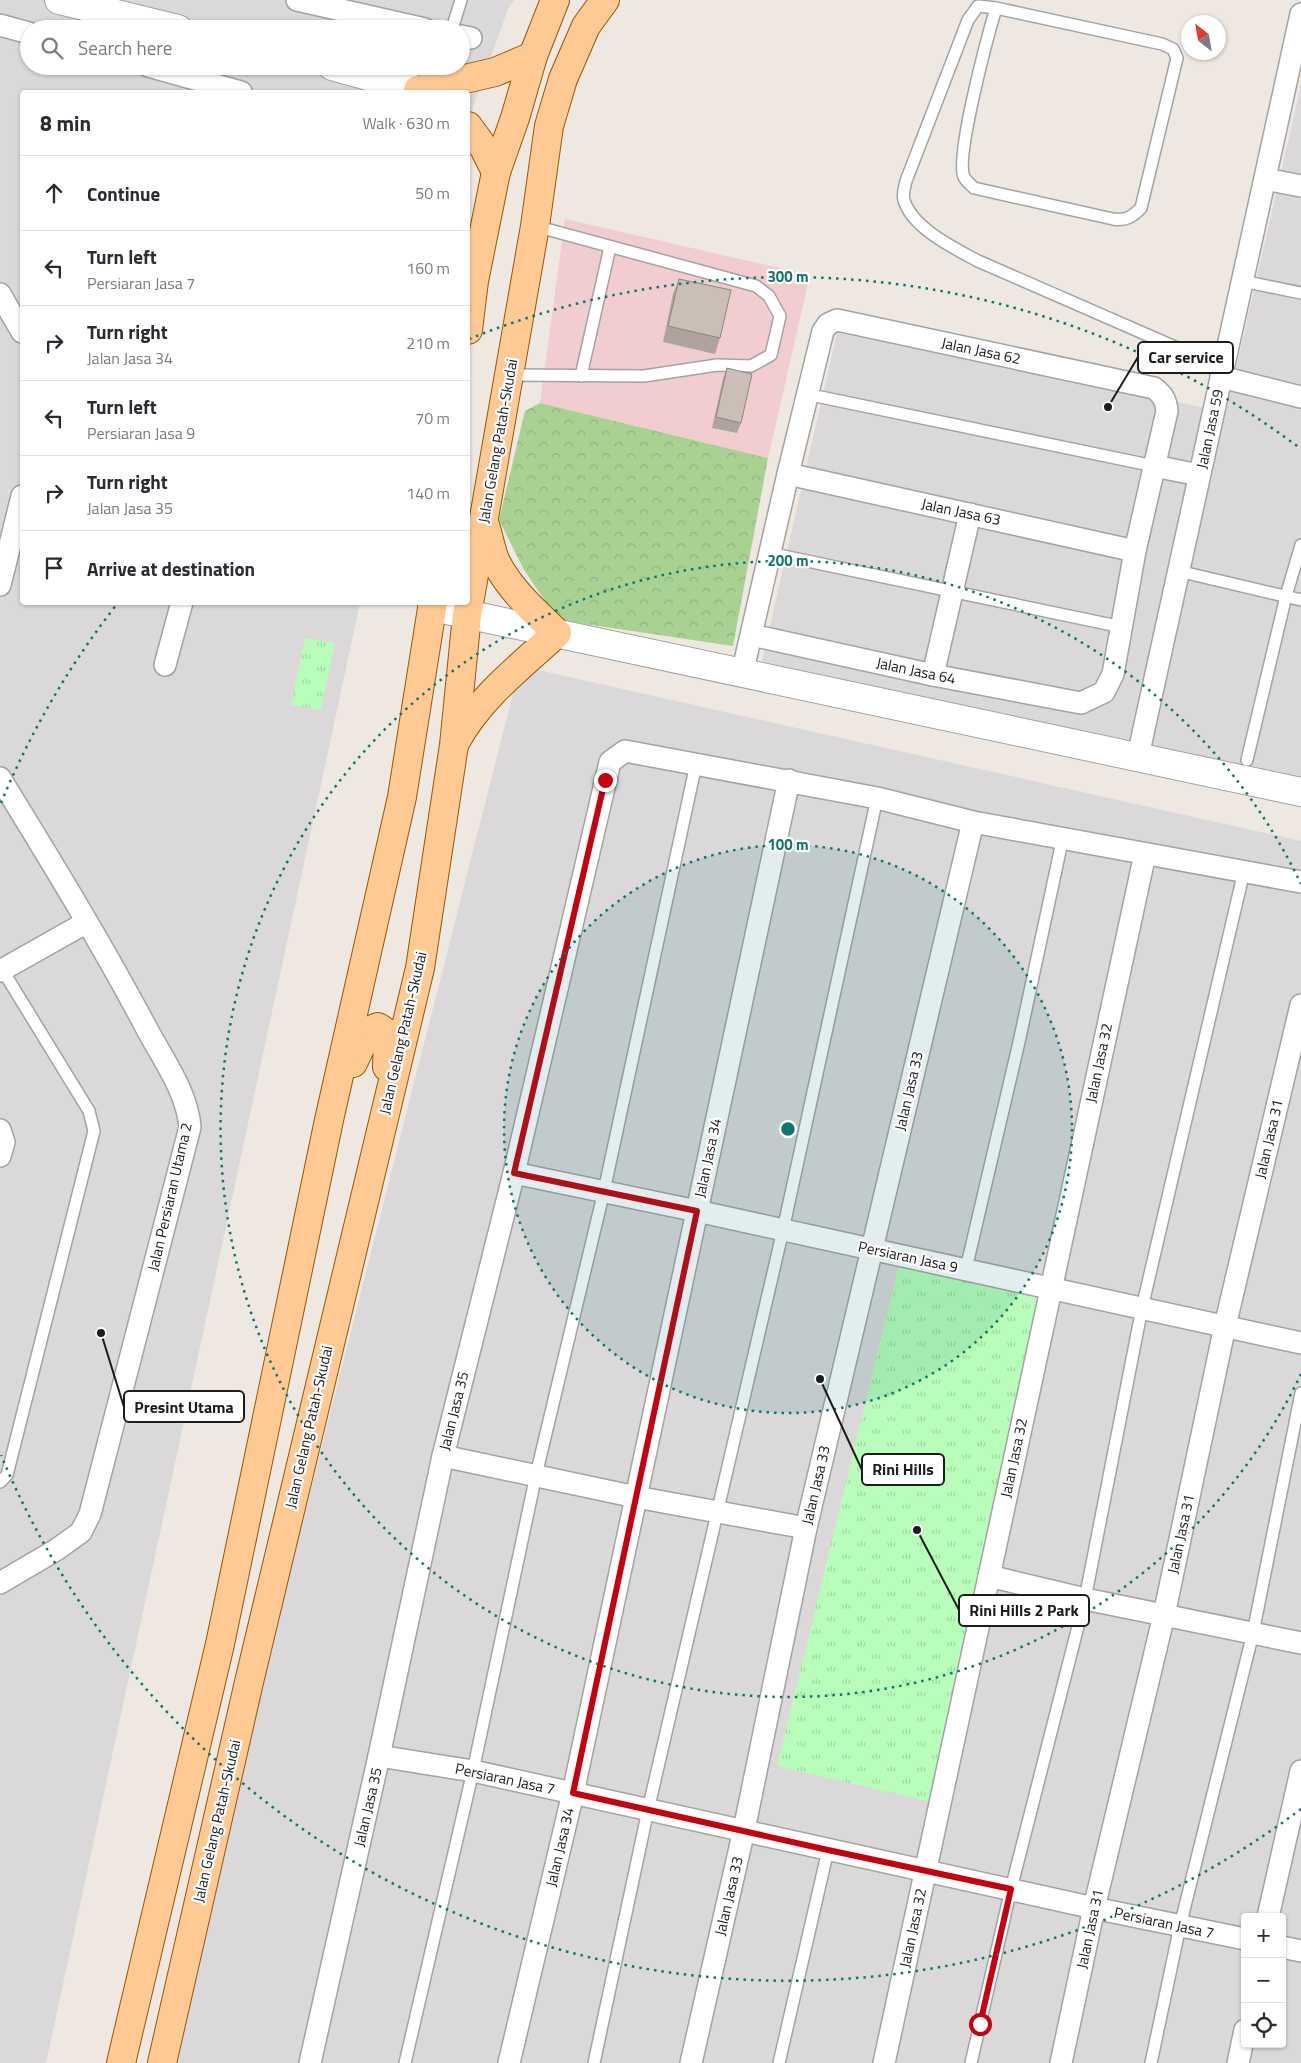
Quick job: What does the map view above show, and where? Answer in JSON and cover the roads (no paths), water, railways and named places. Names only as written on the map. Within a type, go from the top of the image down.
[{"type":"main road","points":[[470,314],[474,281],[496,172],[515,118],[533,56],[555,0]]},
{"type":"main road","name":"Jalan Gelang Patah-Skudai","points":[[470,598],[535,226],[549,126],[563,79],[586,26],[605,0]]},
{"type":"main road","points":[[423,90],[495,72],[533,56]]},
{"type":"main road","points":[[470,129],[484,148],[496,172]]},
{"type":"main road","points":[[454,745],[465,724],[489,697],[557,634],[512,587],[503,574],[495,561],[484,518]]},
{"type":"main road","points":[[122,2063],[220,1644],[329,1120],[402,797],[433,605]]},
{"type":"main road","name":"Jalan Gelang Patah-Skudai","points":[[162,2063],[247,1691],[420,968],[454,745],[469,605]]},
{"type":"main road","points":[[329,1120],[368,1031],[378,1027],[388,1034],[381,1127]]},
{"type":"street","points":[[59,0],[141,20]]},
{"type":"street","points":[[297,0],[385,20]]},
{"type":"street","name":"Jalan Jasa 59","points":[[1138,756],[1265,179],[1295,71],[1301,14]]},
{"type":"street","points":[[0,25],[20,31]]},
{"type":"street","points":[[180,75],[234,90]]},
{"type":"street","points":[[363,75],[416,90]]},
{"type":"street","points":[[1265,179],[1301,186]]},
{"type":"street","points":[[0,294],[20,329]]},
{"type":"street","name":"Jalan Jasa 62","points":[[742,674],[806,394],[823,331],[828,324],[837,320],[1154,388],[1162,394],[1166,402],[1167,411],[1135,551],[1113,674],[1104,692],[1081,703]]},
{"type":"street","points":[[1222,373],[1301,397]]},
{"type":"street","points":[[1154,466],[1199,475]]},
{"type":"street","name":"Jalan Jasa 63","points":[[788,474],[1135,551]]},
{"type":"street","points":[[0,585],[20,504]]},
{"type":"street","points":[[933,675],[970,514]]},
{"type":"street","points":[[165,666],[181,605]]},
{"type":"street","points":[[433,605],[467,615],[1301,792]]},
{"type":"street","name":"Jalan Jasa 64","points":[[752,635],[933,675],[1081,703]]},
{"type":"street","name":"Jalan Jasa 35","points":[[310,2063],[379,1756],[443,1456],[514,1173],[610,762],[626,750],[696,764]]},
{"type":"street","points":[[696,764],[877,798],[973,822],[1301,882]]},
{"type":"street","name":"Jalan Persiaran Utama 2","points":[[0,778],[87,922],[185,1100],[190,1127],[90,1514],[81,1532],[56,1550],[0,1582]]},
{"type":"street","name":"Jalan Jasa 34","points":[[508,2063],[573,1793],[789,780]]},
{"type":"street","name":"Jalan Jasa 33","points":[[691,2063],[744,1830],[806,1528],[973,822]]},
{"type":"street","name":"Jalan Jasa 32","points":[[884,2063],[1144,854]]},
{"type":"street","points":[[1,969],[87,922]]},
{"type":"street","name":"Jalan Jasa 31","points":[[1061,2063],[1094,1908],[1164,1615],[1225,1326],[1301,1005]]},
{"type":"street","points":[[0,1130],[4,1142],[0,1156]]},
{"type":"street","name":"Persiaran Jasa 9","points":[[514,1173],[966,1269],[1301,1343]]},
{"type":"street","points":[[443,1456],[716,1513],[806,1528]]},
{"type":"street","points":[[989,1576],[1085,1599],[1301,1643]]},
{"type":"street","name":"Persiaran Jasa 7","points":[[379,1756],[472,1771],[1094,1908],[1241,1938]]},
{"type":"street","points":[[1269,1913],[1301,1771]]},
{"type":"street","points":[[1286,1948],[1301,1952]]},
{"type":"street","points":[[1238,2063],[1241,2048]]},
{"type":"lane","points":[[455,20],[461,0]]},
{"type":"lane","points":[[996,8],[967,124],[962,168],[964,178],[974,188],[1123,221],[1132,217],[1141,208],[1178,58],[1173,49],[1162,44],[996,8],[978,6],[968,20],[906,181],[903,198],[909,212],[946,244],[978,261],[1222,373]]},
{"type":"lane","points":[[510,375],[644,376],[717,365],[751,366],[771,355],[780,316],[769,296],[756,286],[535,226]]},
{"type":"lane","points":[[581,376],[610,247]]},
{"type":"lane","points":[[1242,281],[1301,293]]},
{"type":"lane","points":[[806,394],[1154,466]]},
{"type":"lane","points":[[1247,760],[1286,596],[1301,545]]},
{"type":"lane","points":[[769,553],[1122,628]]},
{"type":"lane","points":[[1178,572],[1301,600]]},
{"type":"lane","points":[[405,2063],[472,1771],[536,1475],[604,1191],[696,764]]},
{"type":"lane","points":[[594,2063],[648,1810],[783,1230],[877,798]]},
{"type":"lane","points":[[966,1269],[1019,1042],[1063,838]]},
{"type":"lane","points":[[971,2063],[1011,1889],[1085,1599],[1142,1308],[1244,871]]},
{"type":"lane","points":[[0,1482],[7,1475],[94,1130],[89,1111],[1,969]]},
{"type":"lane","points":[[1151,2063],[1180,1926],[1253,1633],[1301,1393]]},
{"type":"lane","points":[[779,2063],[828,1850]]},
{"type":"place","name":"Car service","points":[[1108,407]]},
{"type":"place","name":"Presint Utama","points":[[101,1333]]},
{"type":"place","name":"Rini Hills","points":[[820,1379]]},
{"type":"place","name":"Rini Hills 2 Park","points":[[917,1530]]}]
